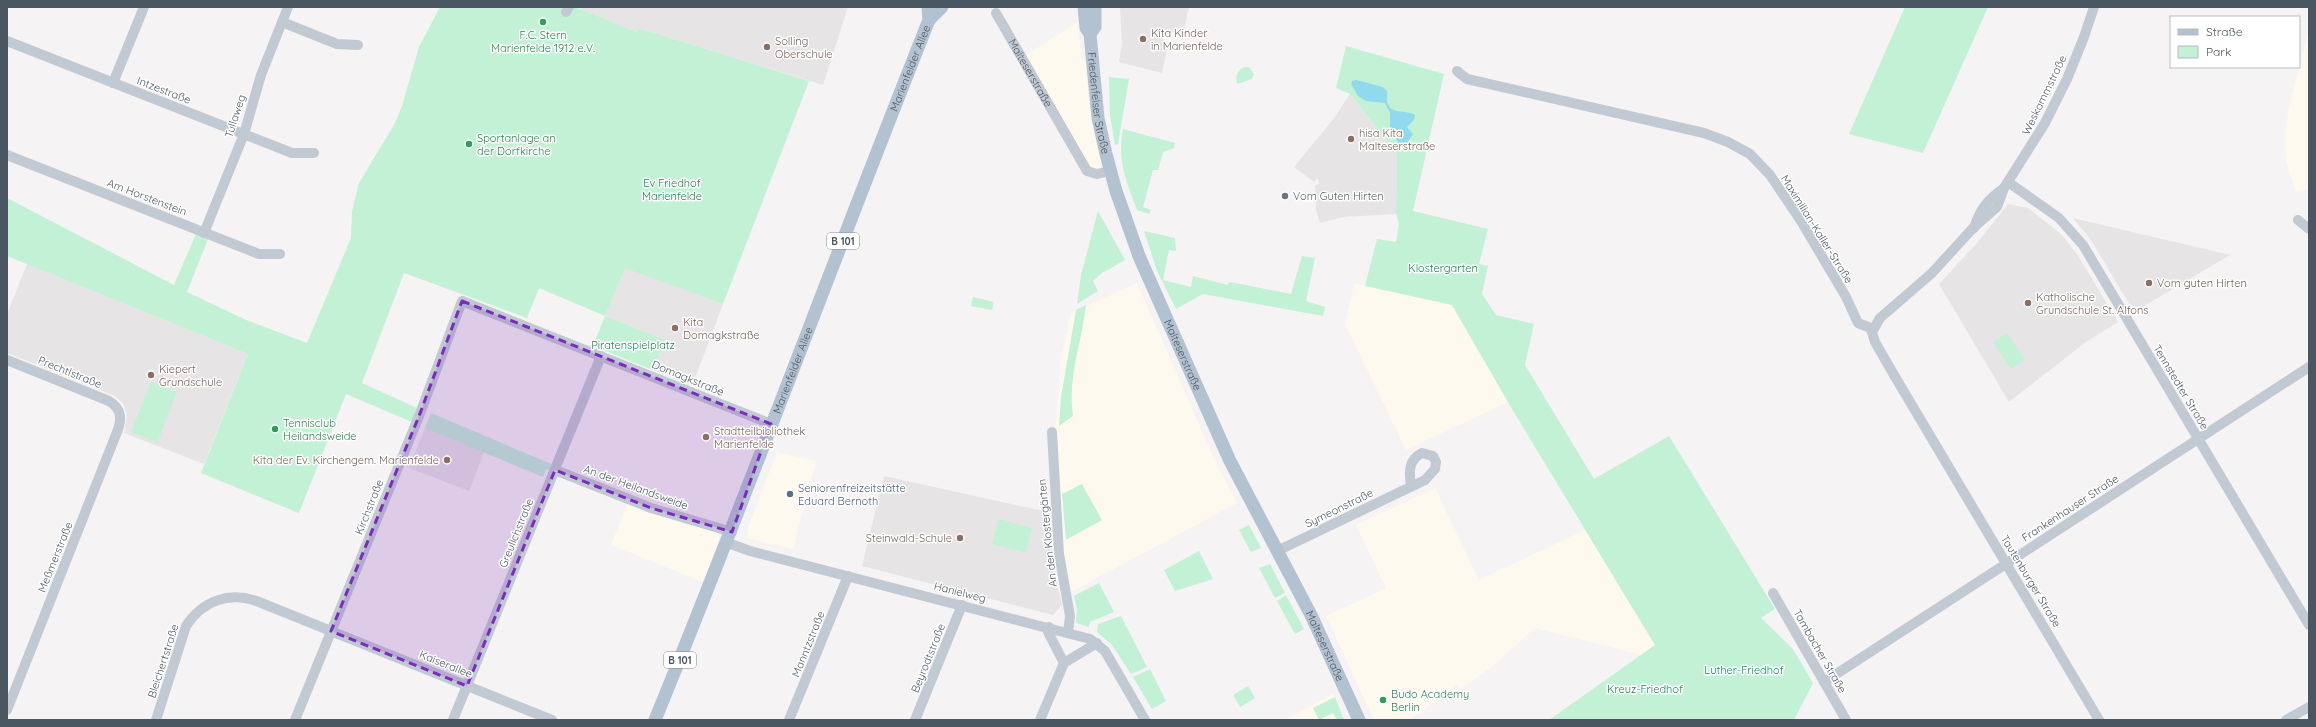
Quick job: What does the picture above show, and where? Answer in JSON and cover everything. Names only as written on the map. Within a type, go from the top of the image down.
[{"type":"main road","name":"Marienfelder Allee","points":[[655,720],[730,537],[771,424],[929,14],[942,7]]},
{"type":"main road","name":"Friedenfelser Straße","points":[[1084,7],[1086,28],[1090,34],[1098,118],[1110,171]]},
{"type":"main road","name":"Friedenfelser Straße","points":[[1090,34],[1095,27],[1095,7]]},
{"type":"main road","name":"Malteserstraße","points":[[1110,171],[1133,241],[1152,287],[1230,461],[1316,626],[1358,720]]},
{"type":"street","points":[[113,83],[144,7]]},
{"type":"street","name":"Tullaweg","points":[[204,233],[244,134],[261,75],[288,7]]},
{"type":"street","name":"Weskammstraße","points":[[1873,329],[1880,318],[1932,273],[1973,228],[1997,206],[2006,185],[2045,123],[2064,85],[2084,37],[2094,7]]},
{"type":"street","name":"Malteserstraße","points":[[996,13],[1087,171],[1097,174],[1110,171]]},
{"type":"street","points":[[282,22],[337,44],[358,44]]},
{"type":"street","name":"Intzestraße","points":[[7,41],[292,153],[314,153]]},
{"type":"street","name":"Maximilian-Kaller-Straße","points":[[1457,72],[1467,79],[1704,133],[1728,142],[1750,154],[1758,160],[1788,199],[1846,297],[1858,323],[1873,329]]},
{"type":"street","name":"Am Horstenstein","points":[[7,155],[259,254],[280,254]]},
{"type":"street","name":"Tennstedter Straße","points":[[2006,185],[2059,218],[2083,245],[2309,625]]},
{"type":"street","points":[[2298,220],[2309,229]]},
{"type":"street","name":"Domagkstraße","points":[[462,301],[771,424]]},
{"type":"street","name":"Kirchstraße","points":[[295,720],[419,416],[462,301]]},
{"type":"street","name":"Tautenburger Straße","points":[[1873,329],[1873,336],[1877,345],[2099,720]]},
{"type":"street","name":"Greulichstraße","points":[[453,720],[602,356]]},
{"type":"street","name":"Prechtlstraße","points":[[7,360],[110,401],[115,405],[120,413]]},
{"type":"street","name":"Frankenhauser Straße","points":[[1824,682],[2309,367]]},
{"type":"street","name":"Meßmerstraße","points":[[7,710],[117,432],[120,423],[120,413]]},
{"type":"street","name":"An den Klostergärten","points":[[1052,432],[1059,554],[1069,608],[1068,632]]},
{"type":"street","name":"An der Heilandsweide","points":[[555,470],[730,537]]},
{"type":"street","name":"Symeonstraße","points":[[1277,551],[1411,486]]},
{"type":"street","name":"Hanielweg","points":[[730,537],[742,549],[1050,627],[1098,643]]},
{"type":"street","name":"Manntzstraße","points":[[789,720],[848,576]]},
{"type":"street","name":"Tambacher Straße","points":[[1773,593],[1846,720]]},
{"type":"street","name":"Bleichertstraße","points":[[156,720],[186,626],[193,615],[216,600],[230,597],[244,597],[331,631]]},
{"type":"street","name":"Beyrodtstraße","points":[[915,720],[962,605]]},
{"type":"street","points":[[1050,627],[1048,632],[1064,663]]},
{"type":"street","name":"Kaiserallee","points":[[331,631],[552,720]]},
{"type":"street","points":[[1040,720],[1064,663],[1098,643],[1105,651],[1145,720]]},
{"type":"street","points":[[2286,720],[2309,707]]},
{"type":"highlighted area","points":[[462,301],[771,424],[732,532],[651,508],[555,470],[467,686],[331,631],[419,416]]},
{"type":"shaded area","name":"Solling Oberschule","points":[[581,7],[848,7],[823,85],[639,28],[637,32],[580,9]]},
{"type":"shaded area","name":"Kita Kinder in Marienfelde","points":[[1120,7],[1189,7],[1183,34],[1166,31],[1162,47],[1167,49],[1162,73],[1119,62],[1122,44]]},
{"type":"shaded area","points":[[1078,22],[1081,58],[1085,61],[1091,112],[1101,162],[1099,168],[1095,169],[1089,167],[1026,55]]},
{"type":"shaded area","points":[[2309,29],[2309,189],[2295,191],[2286,161],[2285,132],[2289,108]]},
{"type":"shaded area","points":[[1350,94],[1397,153],[1396,214],[1344,217],[1320,223],[1316,210],[1315,186],[1319,184],[1318,178],[1314,182],[1294,167],[1335,117]]},
{"type":"shaded area","name":"Katholische Grundschule St. Alfons","points":[[2008,204],[2028,208],[2061,234],[2077,254],[2118,322],[2086,342],[2009,402],[1939,284],[1977,243]]},
{"type":"shaded area","name":"Vom guten Hirten","points":[[2073,218],[2230,255],[2134,312],[2091,240]]},
{"type":"shaded area","name":"Kiepert Grundschule","points":[[27,264],[248,354],[204,464],[124,433],[127,414],[123,403],[113,395],[7,353],[7,314]]},
{"type":"shaded area","name":"Kita Domagkstraße","points":[[625,267],[723,304],[692,386],[653,370],[665,341],[605,316]]},
{"type":"shaded area","points":[[1137,283],[1215,461],[1237,503],[1069,593],[1062,551],[1055,431],[1061,359],[1071,313]]},
{"type":"shaded area","points":[[1354,283],[1452,305],[1508,402],[1406,450],[1345,324]]},
{"type":"shaded area","name":"Kita der Ev. Kirchengem. Marienfelde","points":[[425,428],[484,452],[469,491],[409,468]]},
{"type":"shaded area","points":[[777,452],[816,461],[793,549],[747,538],[747,530]]},
{"type":"shaded area","name":"Steinwald-Schule","points":[[884,476],[1048,512],[1053,565],[1062,605],[1053,615],[862,566]]},
{"type":"shaded area","points":[[1435,488],[1479,580],[1585,530],[1655,645],[1641,655],[1535,628],[1493,666],[1461,689],[1457,685],[1410,720],[1374,720],[1326,616],[1386,588],[1356,525]]},
{"type":"shaded area","points":[[628,502],[718,533],[719,541],[703,582],[611,545]]},
{"type":"shaded area","points":[[1333,694],[1344,720],[1284,720]]},
{"type":"green space","name":"Ev Friedhof Marienfelde","points":[[440,7],[575,7],[637,32],[639,28],[809,81],[723,304],[625,268],[605,316],[539,288],[527,318],[404,273],[362,383],[417,408],[412,422],[346,394],[299,513],[201,473],[248,354],[7,256],[7,198],[174,285],[196,234],[208,239],[187,292],[246,320],[307,343],[351,238],[352,211],[359,183],[395,123],[402,106],[419,47]]},
{"type":"green space","points":[[1905,7],[1988,7],[1923,153],[1849,134]]},
{"type":"green space","points":[[1346,46],[1444,74],[1413,211],[1488,229],[1479,264],[1488,266],[1482,294],[1496,315],[1534,324],[1525,365],[1594,479],[1669,436],[1775,609],[1761,618],[1793,649],[1813,683],[1794,720],[1549,720],[1655,645],[1512,409],[1452,305],[1365,286],[1377,239],[1396,242],[1399,223],[1396,214],[1397,153],[1350,94],[1336,88]]},
{"type":"green space","points":[[1244,67],[1249,67],[1254,74],[1252,79],[1237,84],[1237,74]]},
{"type":"green space","points":[[1109,77],[1129,79],[1118,144],[1115,145],[1110,116]]},
{"type":"green space","points":[[1123,129],[1175,143],[1174,148],[1163,152],[1158,170],[1153,170],[1143,207],[1151,210],[1149,214],[1137,210],[1126,180],[1121,151]]},
{"type":"green space","points":[[1098,211],[1125,260],[1102,273],[1093,281],[1098,291],[1077,304],[1081,275]]},
{"type":"green space","points":[[1144,231],[1175,238],[1176,251],[1169,250],[1163,280],[1191,287],[1193,276],[1228,285],[1230,282],[1291,294],[1302,256],[1315,258],[1306,301],[1325,307],[1323,316],[1203,294],[1176,309],[1157,271]]},
{"type":"green space","points":[[973,297],[994,302],[992,310],[971,306]]},
{"type":"green space","points":[[1086,305],[1073,374],[1073,416],[1059,426],[1061,397],[1076,310]]},
{"type":"green space","name":"Piratenspielplatz","points":[[605,316],[665,340],[653,370],[593,346]]},
{"type":"green space","points":[[2007,333],[2025,360],[2011,369],[1993,342]]},
{"type":"green space","points":[[151,382],[177,392],[157,443],[131,432]]},
{"type":"green space","points":[[431,413],[551,464],[549,470],[546,469],[543,477],[425,428]]},
{"type":"green space","points":[[1082,484],[1102,520],[1066,540],[1062,494]]},
{"type":"green space","points":[[999,519],[1032,528],[1026,553],[992,544]]},
{"type":"green space","points":[[1249,525],[1261,548],[1251,552],[1239,530]]},
{"type":"green space","points":[[1199,551],[1213,579],[1175,591],[1164,570]]},
{"type":"green space","points":[[1270,564],[1285,593],[1275,598],[1259,568]]},
{"type":"green space","points":[[1099,583],[1114,612],[1090,622],[1089,627],[1076,623],[1077,610],[1074,596]]},
{"type":"green space","points":[[1286,595],[1304,629],[1295,634],[1277,601]]},
{"type":"green space","points":[[1121,616],[1147,667],[1131,674],[1112,645],[1097,632],[1098,624]]},
{"type":"green space","points":[[1150,669],[1166,701],[1152,709],[1133,677]]},
{"type":"green space","points":[[1248,686],[1255,698],[1240,707],[1233,695]]},
{"type":"green space","points":[[1335,697],[1344,720],[1337,720],[1333,713],[1319,720],[1313,708]]},
{"type":"water","points":[[1356,80],[1383,87],[1387,91],[1388,105],[1391,108],[1415,115],[1414,120],[1407,127],[1413,134],[1405,146],[1399,144],[1390,127],[1390,113],[1385,103],[1366,101],[1358,96],[1351,84],[1352,81]]},
{"type":"place","name":"F.C. Stern Marienfelde 1912 e.V.","points":[[543,22]]},
{"type":"place","name":"Kita Kinder in Marienfelde","points":[[1143,39]]},
{"type":"place","name":"Solling Oberschule","points":[[767,47]]},
{"type":"place","name":"hisa Kita Malteserstraße","points":[[1351,139]]},
{"type":"place","name":"Sportanlage an der Dorfkirche","points":[[469,144]]},
{"type":"place","name":"Vom Guten Hirten","points":[[1285,196]]},
{"type":"place","name":"Vom guten Hirten","points":[[2149,283]]},
{"type":"place","name":"Katholische Grundschule St. Alfons","points":[[2028,303]]},
{"type":"place","name":"Kita Domagkstraße","points":[[675,328]]},
{"type":"place","name":"Kiepert Grundschule","points":[[151,375]]},
{"type":"place","name":"Tennisclub Heilandsweide","points":[[275,429]]},
{"type":"place","name":"Stadtteilbibliothek Marienfelde","points":[[706,437]]},
{"type":"place","name":"Kita der Ev. Kirchengem. Marienfelde","points":[[447,460]]},
{"type":"place","name":"Seniorenfreizeitstätte Eduard Bernoth","points":[[790,494]]},
{"type":"place","name":"Steinwald-Schule","points":[[960,538]]},
{"type":"place","name":"Budo Academy Berlin","points":[[1383,700]]},
{"type":"park label","name":"Klostergarten","points":[[1443,268]]},
{"type":"park label","name":"Luther-Friedhof","points":[[1744,670]]},
{"type":"park label","name":"Kreuz-Friedhof","points":[[1645,689]]}]
